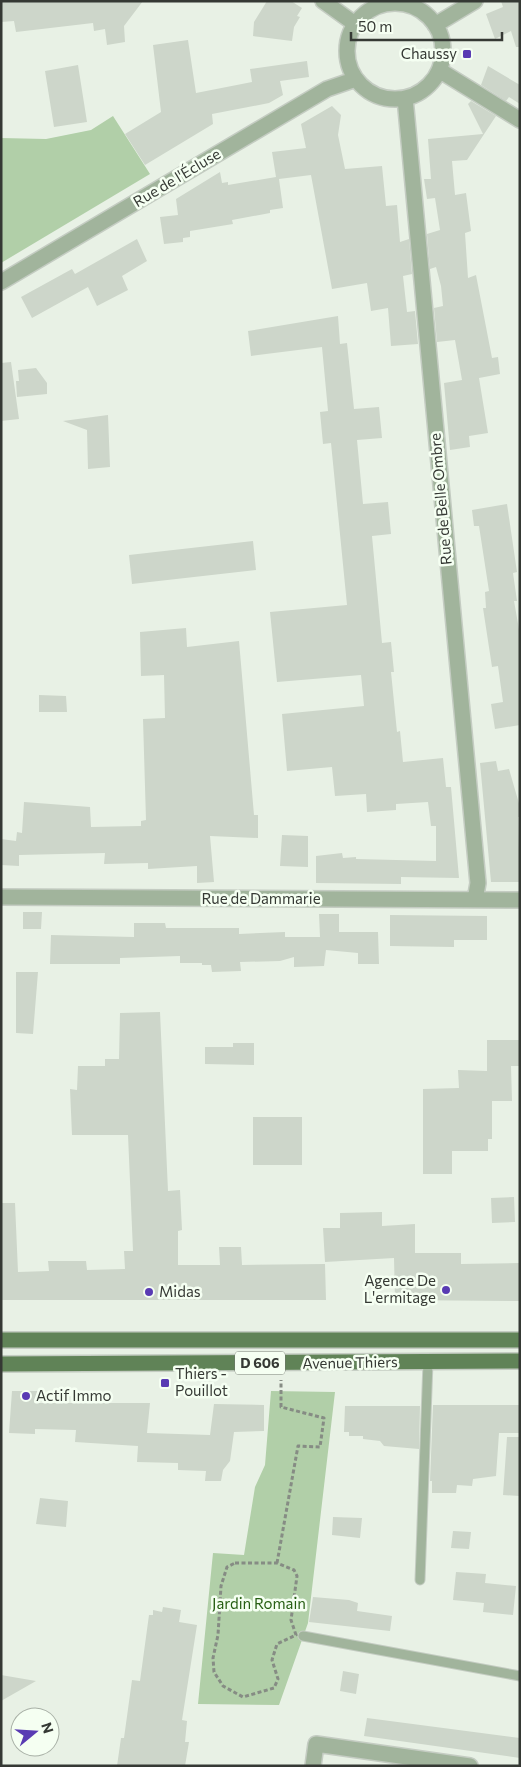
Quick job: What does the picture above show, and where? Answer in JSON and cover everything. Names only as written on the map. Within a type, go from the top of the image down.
[{"type":"main road","name":"Avenue Thiers","points":[[1,1340],[520,1340]]},
{"type":"main road","name":"Avenue Thiers","points":[[1,1364],[520,1361]]},
{"type":"street","points":[[323,1],[355,24]]},
{"type":"street","points":[[435,25],[475,1]]},
{"type":"street","points":[[391,2],[416,8],[435,25],[441,40],[443,55],[439,70],[430,83],[419,93],[405,98],[391,99],[378,96],[365,89],[356,79],[349,66],[347,52],[349,38],[355,24],[365,14],[391,2]]},
{"type":"street","points":[[439,70],[520,120]]},
{"type":"street","name":"Rue de l'Écluse","points":[[1,282],[327,89],[356,79]]},
{"type":"street","name":"Rue de Belle Ombre","points":[[405,98],[478,883],[476,900]]},
{"type":"street","name":"Rue de Dammarie","points":[[1,897],[520,900]]},
{"type":"street","points":[[313,1766],[316,1744],[470,1766]]},
{"type":"lane","points":[[420,1580],[428,1362]]},
{"type":"lane","points":[[303,1636],[520,1676]]},
{"type":"path","points":[[277,1563],[298,1446],[320,1447],[324,1418],[281,1407],[282,1363]]},
{"type":"path","points":[[235,1563],[277,1563],[294,1570],[297,1576],[291,1620],[296,1635],[276,1644],[272,1660],[278,1679],[274,1688],[243,1697],[223,1686],[214,1672],[213,1658],[218,1634],[220,1586],[227,1567],[235,1563]]},
{"type":"green space","points":[[113,116],[150,174],[1,263],[1,138],[46,139],[91,130]]},
{"type":"green space","name":"Jardin Romain","points":[[271,1391],[335,1392],[308,1623],[279,1705],[198,1704],[213,1553],[244,1555],[255,1487],[265,1465]]},
{"type":"building","points":[[1,1],[143,1],[124,26],[125,42],[107,45],[105,29],[94,31],[93,23],[16,32],[14,21],[1,22]]},
{"type":"building","points":[[267,1],[291,1],[302,8],[297,16],[300,17],[294,27],[292,41],[253,36],[254,22]]},
{"type":"building","points":[[501,1],[520,1],[520,47],[516,47],[511,31],[495,39],[486,14],[503,7]]},
{"type":"building","points":[[188,40],[196,93],[252,82],[250,69],[307,61],[309,77],[280,81],[283,95],[269,103],[212,114],[213,124],[145,165],[125,134],[161,112],[153,45]]},
{"type":"building","points":[[78,65],[87,122],[54,127],[45,71]]},
{"type":"building","points":[[488,66],[520,85],[520,104],[509,97],[506,101],[481,85]]},
{"type":"building","points":[[471,101],[496,116],[467,160],[452,161],[455,195],[466,193],[471,231],[465,233],[468,278],[476,275],[492,358],[498,357],[500,374],[479,378],[488,433],[469,436],[470,447],[450,450],[444,383],[462,380],[455,340],[437,342],[434,308],[443,306],[441,286],[436,267],[430,269],[427,234],[440,230],[435,198],[427,199],[424,179],[431,179],[428,139],[483,134],[468,104]]},
{"type":"building","points":[[332,106],[341,115],[338,135],[345,169],[382,166],[386,206],[397,205],[400,242],[409,239],[412,274],[403,276],[407,312],[415,311],[418,344],[391,346],[388,308],[371,311],[367,283],[332,289],[311,175],[279,179],[283,208],[270,210],[270,213],[232,220],[233,224],[190,231],[190,237],[183,238],[183,242],[164,244],[160,217],[178,215],[176,199],[220,172],[222,183],[228,182],[228,185],[276,177],[272,152],[306,148],[301,124]]},
{"type":"building","points":[[137,239],[147,261],[122,276],[128,290],[97,306],[88,287],[32,318],[21,297],[72,269],[75,274]]},
{"type":"building","points":[[338,316],[340,344],[347,343],[354,409],[379,407],[382,438],[357,440],[363,504],[388,502],[391,534],[372,536],[382,643],[391,642],[394,672],[391,672],[397,732],[400,731],[403,762],[443,758],[446,787],[451,787],[459,878],[401,877],[401,884],[316,883],[316,856],[342,853],[343,858],[436,861],[436,826],[431,826],[428,802],[396,804],[396,810],[367,812],[366,794],[335,796],[332,767],[287,771],[282,714],[364,706],[361,675],[277,682],[270,612],[347,605],[331,443],[323,444],[320,412],[328,411],[322,347],[251,356],[248,331]]},
{"type":"building","points":[[11,362],[19,419],[1,421],[1,363]]},
{"type":"building","points":[[36,368],[47,383],[47,394],[17,397],[16,381],[19,381],[18,370]]},
{"type":"building","points":[[108,415],[110,467],[88,469],[87,430],[63,421]]},
{"type":"building","points":[[507,504],[517,572],[513,573],[517,601],[514,601],[520,635],[520,725],[495,729],[491,704],[503,702],[498,666],[492,667],[483,608],[486,608],[485,592],[489,591],[479,526],[474,526],[472,510]]},
{"type":"building","points":[[253,541],[256,570],[132,584],[129,555]]},
{"type":"building","points":[[186,628],[187,647],[239,641],[254,815],[258,815],[258,838],[210,836],[214,882],[197,883],[197,866],[148,869],[148,863],[104,864],[105,853],[19,855],[19,866],[1,865],[1,839],[16,841],[17,832],[22,833],[24,802],[90,807],[91,827],[141,826],[141,821],[146,820],[143,719],[165,718],[164,675],[141,676],[140,632]]},
{"type":"building","points":[[39,695],[66,696],[67,712],[39,712]]},
{"type":"building","points":[[496,761],[498,771],[509,769],[520,807],[520,817],[518,817],[520,882],[491,882],[480,763]]},
{"type":"building","points":[[282,835],[308,836],[308,867],[280,866]]},
{"type":"building","points":[[23,912],[42,912],[41,929],[23,929]]},
{"type":"building","points":[[319,914],[339,914],[339,932],[378,932],[379,964],[358,964],[358,953],[326,950],[324,966],[294,967],[294,957],[280,961],[240,962],[241,971],[212,972],[211,965],[180,963],[180,956],[120,958],[120,964],[50,964],[51,935],[134,937],[134,923],[165,923],[166,928],[239,928],[239,934],[285,932],[285,937],[320,937]]},
{"type":"building","points":[[390,915],[487,916],[487,940],[454,940],[454,947],[390,946]]},
{"type":"building","points":[[16,972],[38,972],[33,1034],[16,1033]]},
{"type":"building","points":[[160,1012],[168,1191],[180,1190],[182,1230],[178,1231],[178,1265],[220,1265],[219,1247],[241,1247],[242,1265],[325,1264],[326,1300],[1,1300],[1,1203],[15,1203],[18,1272],[49,1271],[48,1261],[86,1261],[87,1270],[125,1269],[124,1251],[133,1251],[128,1135],[72,1135],[70,1089],[77,1090],[78,1066],[105,1066],[105,1059],[119,1059],[120,1013]]},
{"type":"building","points":[[487,1040],[520,1040],[520,1066],[511,1066],[512,1101],[492,1101],[492,1139],[488,1139],[488,1151],[452,1151],[452,1174],[423,1174],[423,1089],[459,1088],[458,1070],[487,1071]]},
{"type":"building","points":[[233,1043],[254,1043],[254,1065],[205,1064],[205,1047],[233,1047]]},
{"type":"building","points":[[253,1117],[302,1117],[302,1165],[253,1165]]},
{"type":"building","points":[[514,1197],[515,1222],[492,1223],[491,1198]]},
{"type":"building","points":[[382,1212],[382,1226],[415,1224],[415,1253],[461,1253],[461,1264],[520,1263],[520,1301],[395,1300],[394,1258],[325,1262],[323,1228],[340,1228],[340,1213]]},
{"type":"building","points":[[12,1391],[38,1391],[38,1403],[150,1403],[147,1433],[210,1435],[214,1404],[264,1405],[264,1431],[234,1432],[230,1461],[223,1470],[221,1481],[205,1481],[206,1471],[178,1470],[178,1463],[137,1462],[138,1446],[75,1442],[76,1430],[35,1429],[35,1434],[9,1433]]},
{"type":"building","points":[[433,1405],[520,1405],[520,1433],[499,1433],[496,1476],[473,1479],[472,1486],[457,1485],[456,1493],[432,1493],[432,1481],[430,1481]]},
{"type":"building","points":[[345,1406],[420,1406],[419,1449],[384,1446],[380,1441],[363,1439],[363,1436],[349,1436],[349,1432],[344,1432]]},
{"type":"building","points":[[507,1437],[520,1437],[520,1496],[503,1495]]},
{"type":"building","points":[[40,1498],[68,1501],[66,1527],[36,1524]]},
{"type":"building","points":[[333,1517],[362,1518],[360,1538],[332,1535]]},
{"type":"building","points":[[453,1531],[471,1532],[469,1549],[451,1548]]},
{"type":"building","points":[[456,1572],[486,1574],[485,1583],[516,1586],[513,1615],[483,1612],[484,1603],[453,1600]]},
{"type":"building","points":[[313,1597],[349,1600],[358,1603],[357,1611],[392,1616],[390,1631],[309,1622]]},
{"type":"building","points":[[163,1607],[181,1610],[179,1622],[197,1625],[182,1720],[187,1721],[185,1742],[189,1742],[185,1766],[117,1766],[121,1738],[124,1738],[132,1680],[140,1681],[149,1615],[153,1615],[153,1610],[162,1612]]},
{"type":"building","points":[[343,1671],[359,1674],[356,1694],[340,1691]]},
{"type":"building","points":[[1,1675],[36,1681],[1,1701]]},
{"type":"building","points":[[367,1718],[520,1738],[520,1758],[364,1736]]},
{"type":"place","name":"Chaussy","points":[[467,54]]},
{"type":"place","name":"Agence De L'ermitage","points":[[446,1290]]},
{"type":"place","name":"Midas","points":[[149,1292]]},
{"type":"place","name":"Thiers - Pouillot","points":[[165,1383]]},
{"type":"place","name":"Actif Immo","points":[[26,1396]]}]
